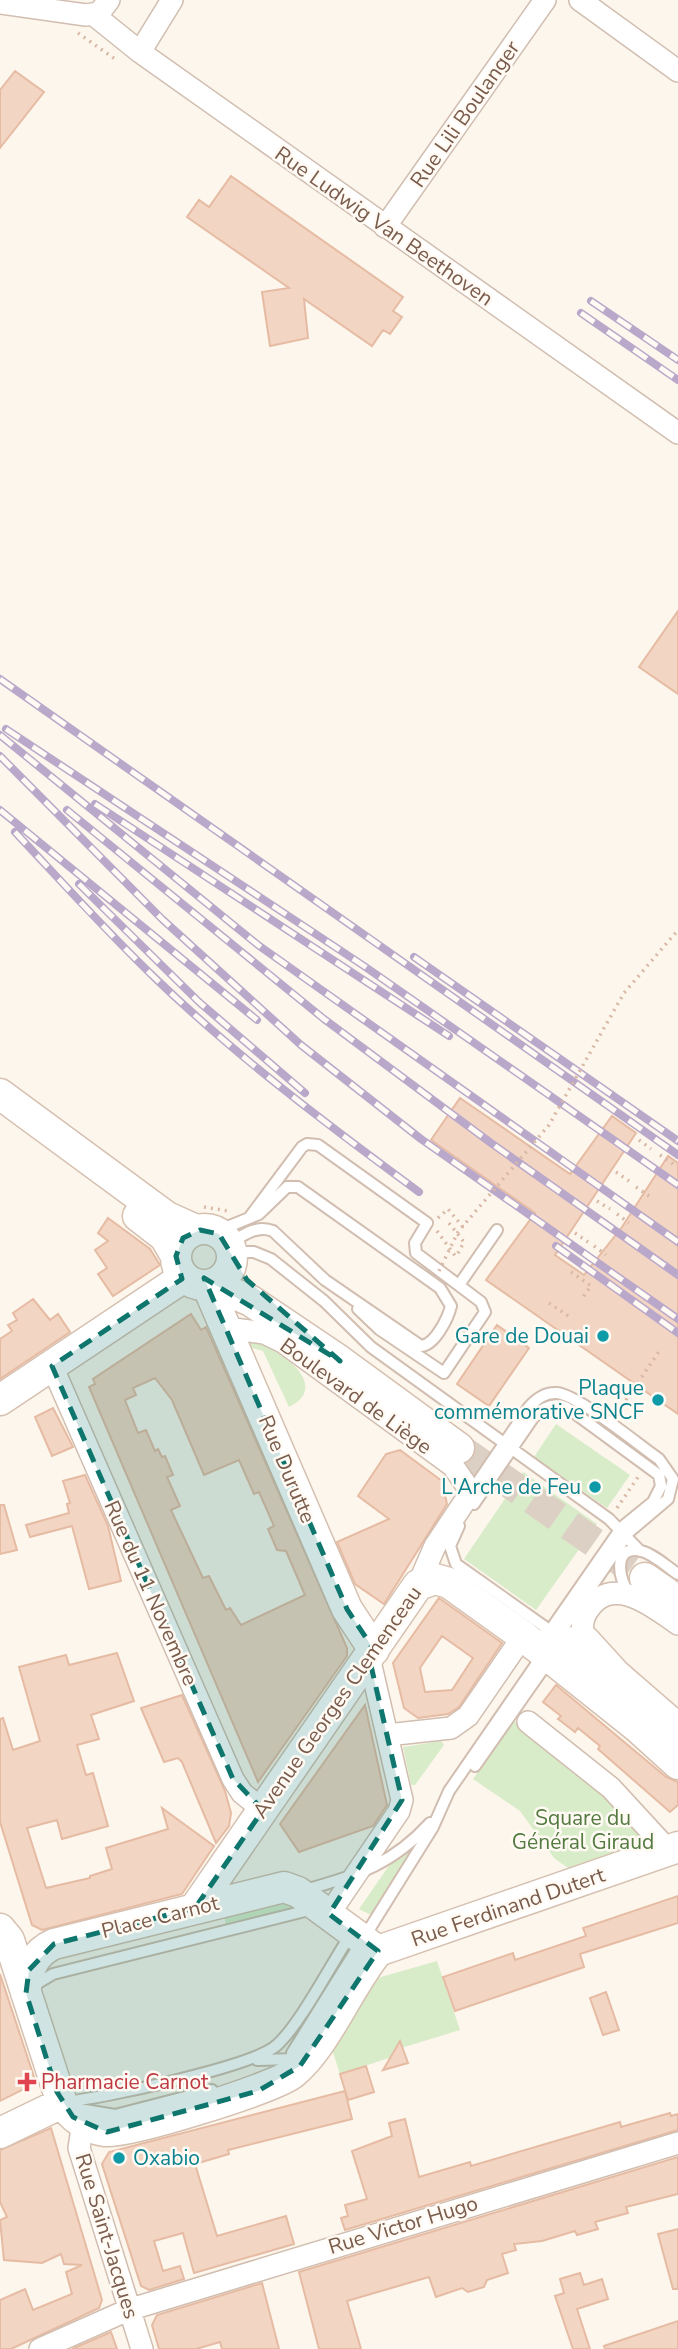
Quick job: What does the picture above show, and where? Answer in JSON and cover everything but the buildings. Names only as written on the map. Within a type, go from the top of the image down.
[{"type":"street","points":[[140,52],[172,0]]},
{"type":"street","name":"Rue Lili Boulanger","points":[[385,227],[545,0]]},
{"type":"street","points":[[580,0],[678,71]]},
{"type":"street","points":[[0,3],[102,7]]},
{"type":"street","name":"Rue Ludwig Van Beethoven","points":[[102,7],[140,52],[678,433]]},
{"type":"street","name":"Boulevard de Liège","points":[[0,1094],[161,1213],[221,1244],[254,1286],[296,1318],[340,1361]]},
{"type":"street","points":[[0,1114],[159,1231],[195,1276]]},
{"type":"street","points":[[0,1400],[195,1276],[225,1276],[221,1244],[183,1238],[195,1276]]},
{"type":"street","name":"Boulevard de Liège","points":[[195,1276],[244,1297],[340,1361],[459,1448]]},
{"type":"street","name":"Rue Durutte","points":[[195,1276],[226,1328],[348,1609],[371,1654],[401,1806],[355,1876],[316,1904]]},
{"type":"street","name":"Boulevard de Liège","points":[[226,1328],[264,1333],[283,1342],[453,1466],[471,1492]]},
{"type":"street","name":"Rue du 11 Novembre","points":[[52,1366],[233,1779],[242,1793],[263,1810]]},
{"type":"street","name":"Avenue Georges Clemenceau","points":[[195,1908],[418,1585],[444,1531],[471,1492]]},
{"type":"street","points":[[387,1735],[457,1726],[551,1642],[583,1623],[590,1607],[638,1574]]},
{"type":"street","points":[[638,1574],[678,1601]]},
{"type":"street","points":[[638,1574],[678,1624]]},
{"type":"street","points":[[418,1585],[426,1580],[446,1581],[551,1642],[616,1675],[678,1729]]},
{"type":"street","points":[[551,1642],[678,1765]]},
{"type":"street","points":[[528,1722],[611,1787],[673,1849]]},
{"type":"street","name":"Rue Ferdinand Dutert","points":[[363,1944],[673,1849]]},
{"type":"street","name":"Place Carnot","points":[[9,1939],[62,1941],[284,1887],[316,1904]]},
{"type":"street","points":[[9,1939],[26,1993],[73,2113],[107,2132],[258,2091],[286,2078],[363,1944],[316,1904]]},
{"type":"street","points":[[0,2133],[73,2113]]},
{"type":"street","name":"Rue Saint-Jacques","points":[[73,2113],[79,2148],[142,2349]]},
{"type":"street","name":"Rue Victor Hugo","points":[[40,2349],[128,2310],[678,2143]]},
{"type":"lane","points":[[247,1220],[302,1147],[312,1143],[318,1145],[427,1223],[415,1243],[416,1253],[481,1302],[485,1312],[444,1373],[372,1324],[348,1296]]},
{"type":"lane","points":[[298,1187],[440,1288],[452,1306],[430,1343],[421,1346],[316,1273],[268,1229],[245,1234],[221,1244],[266,1207],[282,1190],[298,1187]]},
{"type":"lane","points":[[459,1285],[497,1230]]},
{"type":"lane","points":[[221,1244],[271,1259],[324,1301],[371,1347],[609,1519],[623,1534],[638,1574],[678,1574]]},
{"type":"lane","points":[[623,1534],[661,1508],[671,1493],[672,1476],[659,1459],[576,1401],[558,1393],[544,1396],[533,1403],[457,1529],[450,1551],[461,1568],[645,1720],[678,1752]]},
{"type":"lane","points":[[332,1963],[363,1944],[441,1810],[449,1791],[623,1534],[648,1508],[658,1493],[660,1477],[648,1464],[559,1405],[541,1410],[471,1492]]},
{"type":"lane","points":[[444,1531],[440,1549],[448,1570],[582,1661],[678,1742]]},
{"type":"lane","points":[[9,1939],[316,1904],[355,1876],[379,1865],[408,1846],[441,1810]]},
{"type":"lane","name":"Place Carnot","points":[[26,1993],[53,1974],[316,1904]]},
{"type":"lane","points":[[73,2113],[110,2097],[266,2053],[279,2043],[332,1963],[363,1944]]},
{"type":"lane","points":[[244,2060],[296,2059]]},
{"type":"lane","points":[[244,2081],[296,2059]]},
{"type":"lane","points":[[22,2108],[36,2104],[73,2113],[115,2116],[219,2088]]},
{"type":"path","points":[[439,1271],[458,1232],[549,1125],[624,993],[678,930]]},
{"type":"path","points":[[639,1140],[651,1149]]},
{"type":"path","points":[[660,1155],[673,1164]]},
{"type":"path","points":[[616,1172],[629,1181]]},
{"type":"path","points":[[636,1187],[649,1196]]},
{"type":"path","points":[[597,1200],[610,1209]]},
{"type":"path","points":[[458,1232],[449,1223],[464,1242],[456,1257],[431,1224],[448,1209],[463,1227]]},
{"type":"path","points":[[617,1214],[629,1223]]},
{"type":"path","points":[[575,1233],[588,1242]]},
{"type":"path","points":[[594,1246],[606,1255]]},
{"type":"path","points":[[571,1272],[591,1286],[583,1297]]},
{"type":"path","points":[[549,1303],[570,1317]]},
{"type":"path","points":[[622,1406],[660,1350]]},
{"type":"path","points":[[614,1511],[648,1464]]},
{"type":"highlighted area","points":[[200,1230],[219,1234],[247,1280],[340,1361],[204,1278],[347,1609],[374,1650],[369,1657],[402,1800],[329,1914],[378,1951],[300,2066],[258,2091],[107,2132],[73,2117],[57,2092],[26,1993],[29,1970],[54,1944],[195,1908],[263,1810],[233,1779],[52,1366],[182,1279],[176,1256],[183,1238]]},
{"type":"green space","points":[[249,1341],[273,1350],[285,1358],[296,1367],[303,1378],[305,1388],[301,1398],[289,1407],[263,1351],[245,1346]]},
{"type":"green space","points":[[556,1424],[630,1475],[607,1508],[534,1457]]},
{"type":"green space","points":[[523,1472],[597,1524],[536,1610],[464,1559]]},
{"type":"green space","name":"Square du Général Giraud","points":[[514,1721],[630,1817],[645,1833],[647,1845],[578,1875],[554,1858],[520,1811],[473,1779]]},
{"type":"green space","points":[[441,1741],[444,1745],[415,1785],[411,1785],[403,1747]]},
{"type":"green space","points":[[419,1841],[373,1916],[359,1909],[388,1867]]},
{"type":"green space","points":[[297,1897],[300,1907],[226,1926],[224,1915]]},
{"type":"green space","points":[[437,1961],[460,2030],[398,2049],[398,2055],[340,2074],[330,2043],[374,1979]]},
{"type":"tunnel","points":[[459,1448],[645,1578]]},
{"type":"railway","points":[[591,301],[678,360]]},
{"type":"railway","points":[[581,313],[678,380]]},
{"type":"railway","points":[[0,679],[678,1155]]},
{"type":"railway","points":[[6,729],[364,966],[678,1185]]},
{"type":"railway","points":[[0,735],[258,945],[678,1242]]},
{"type":"railway","points":[[0,756],[162,919],[301,1045],[421,1139],[678,1319]]},
{"type":"railway","points":[[95,804],[449,1036]]},
{"type":"railway","points":[[0,810],[257,1020]]},
{"type":"railway","points":[[67,810],[324,1019],[491,1143],[678,1275]]},
{"type":"railway","points":[[15,832],[119,942],[186,1007],[283,1089],[419,1192]]},
{"type":"railway","points":[[79,884],[199,1002],[305,1093]]},
{"type":"railway","points":[[414,957],[678,1141]]},
{"type":"railway","points":[[556,1246],[678,1333]]},
{"type":"place","name":"Gare de Douai","points":[[603,1336]]},
{"type":"place","name":"Plaque commémorative SNCF","points":[[658,1400]]},
{"type":"place","name":"L'Arche de Feu","points":[[595,1487]]},
{"type":"place","name":"Pharmacie Carnot","points":[[27,2082]]},
{"type":"place","name":"Oxabio","points":[[119,2158]]}]
